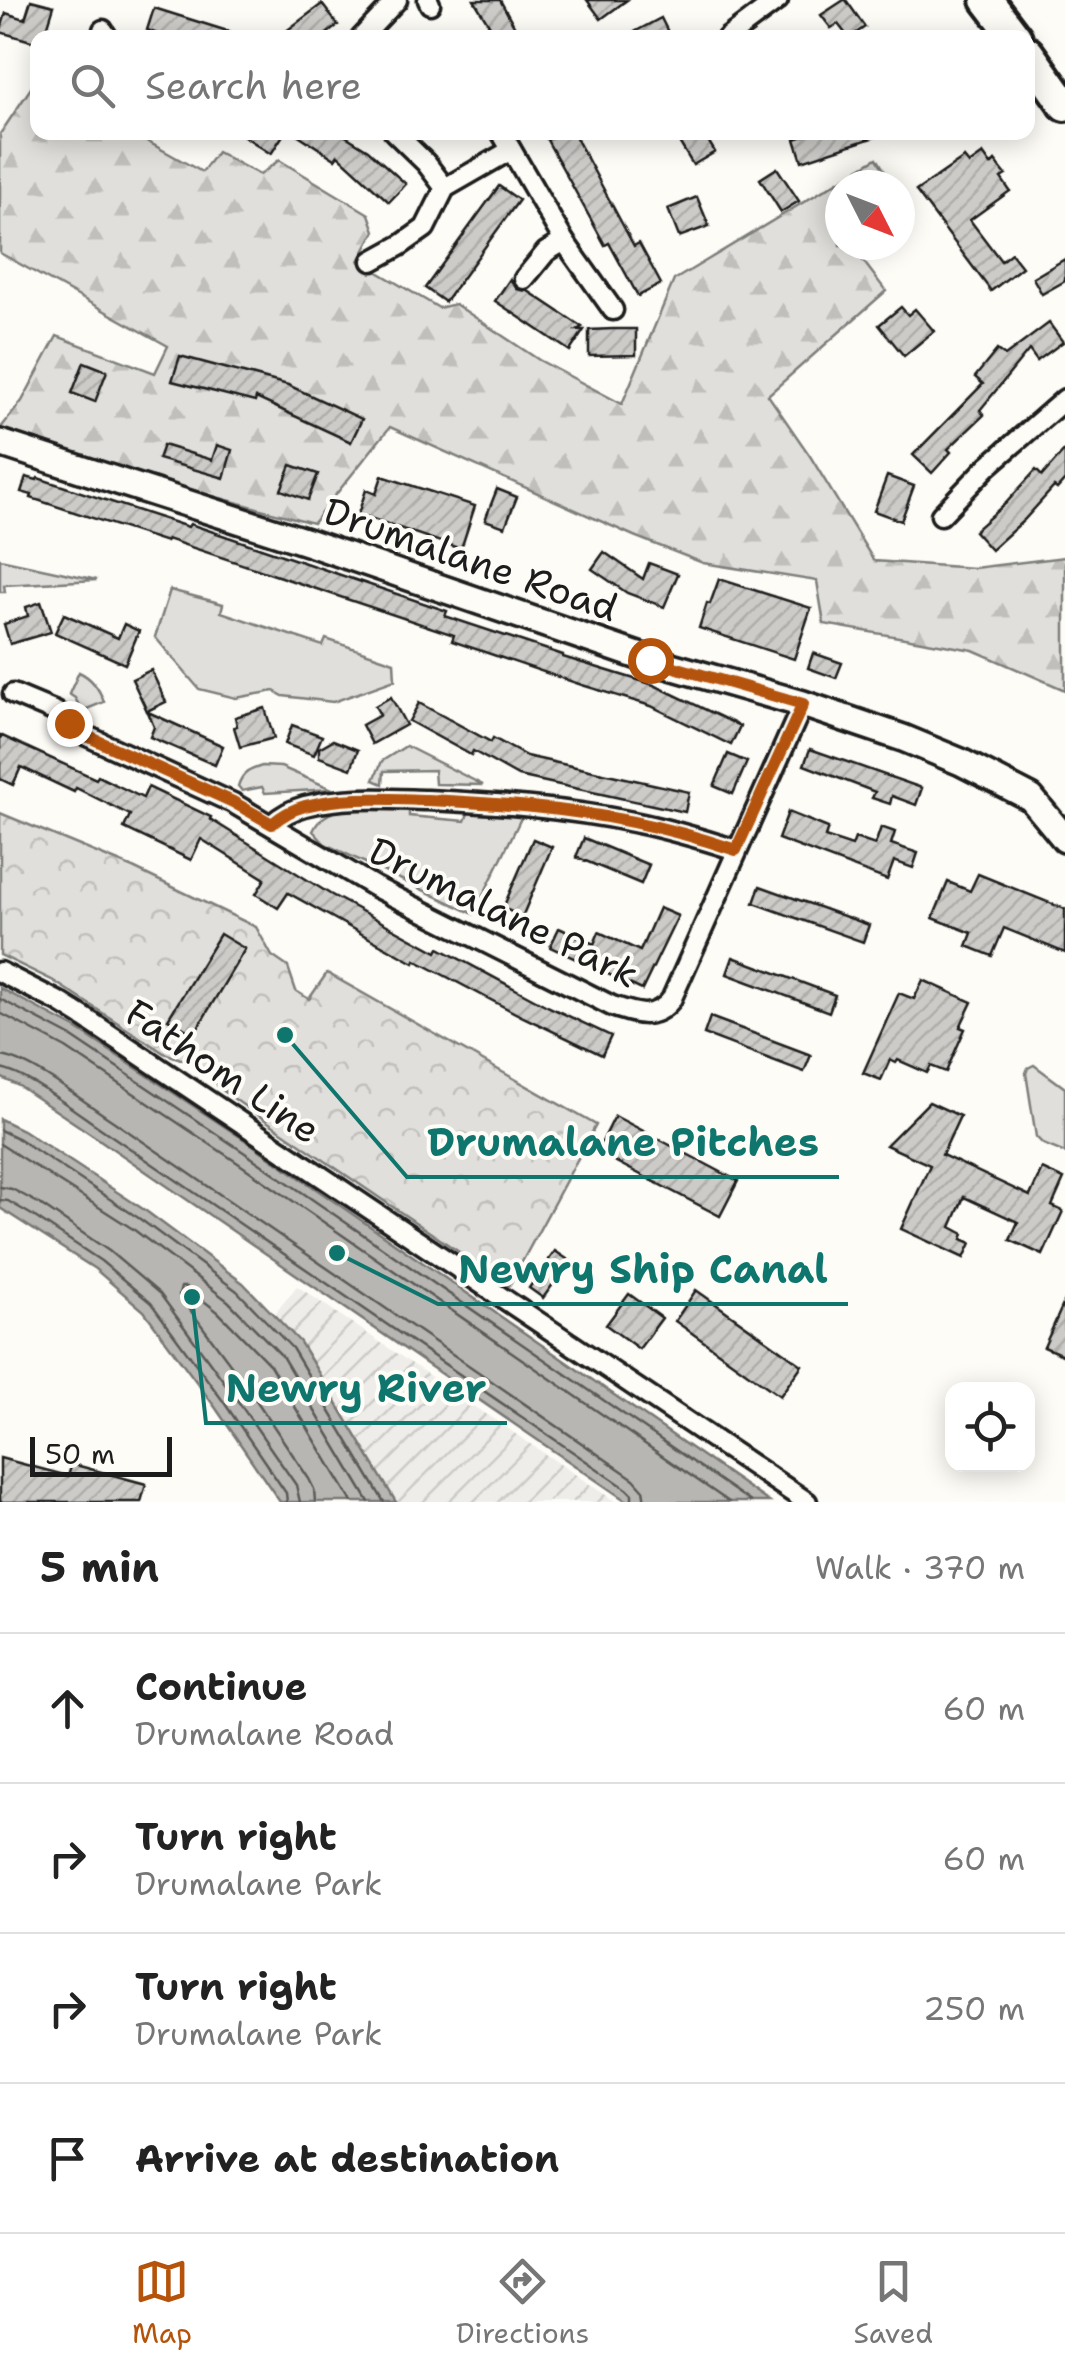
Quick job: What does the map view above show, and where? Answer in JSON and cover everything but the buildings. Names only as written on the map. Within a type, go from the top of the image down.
[{"type":"main road","points":[[987,0],[1010,30]]},
{"type":"main road","points":[[1035,61],[1061,90]]},
{"type":"main road","name":"Drumalane Road","points":[[0,444],[310,543],[650,660],[803,704],[902,738],[961,762],[1031,798],[1065,840]]},
{"type":"street","points":[[369,30],[397,0]]},
{"type":"street","points":[[738,30],[778,0]]},
{"type":"street","points":[[402,140],[444,188]]},
{"type":"street","points":[[505,140],[564,241],[614,310]]},
{"type":"street","points":[[372,261],[424,228],[444,188],[511,150]]},
{"type":"street","points":[[524,279],[546,252],[564,241]]},
{"type":"street","points":[[941,515],[988,466],[1065,398]]},
{"type":"street","name":"Drumalane Park","points":[[14,694],[56,712],[87,736],[233,802],[375,887],[612,1006],[638,1015],[662,1010],[671,1000],[803,704]]},
{"type":"street","name":"Drumalane Park","points":[[272,824],[302,806],[343,800],[471,802],[630,821],[736,850]]},
{"type":"street","name":"Fathom Line","points":[[0,972],[85,1018],[807,1502]]},
{"type":"shaded area","points":[[297,1286],[616,1502],[378,1502],[268,1322]]},
{"type":"green space","points":[[30,89],[30,140],[145,140],[202,172],[217,152],[260,175],[279,160],[369,214],[375,231],[359,261],[439,308],[455,304],[539,360],[622,404],[674,280],[825,189],[825,260],[862,260],[886,291],[768,395],[874,561],[974,568],[1065,557],[1065,690],[973,650],[824,624],[817,581],[703,563],[390,427],[313,523],[0,439],[0,429],[22,401],[57,336],[155,373],[168,346],[0,253],[0,134]]},
{"type":"green space","points":[[877,158],[884,170],[857,170]]},
{"type":"green space","points":[[0,559],[97,580],[4,585],[5,592],[0,592]]},
{"type":"green space","points":[[170,590],[223,604],[221,612],[323,646],[326,639],[394,662],[395,680],[333,702],[283,696],[274,691],[236,698],[199,689],[155,637]]},
{"type":"green space","points":[[79,672],[95,684],[104,702],[82,711],[69,694]]},
{"type":"green space","points":[[406,746],[483,785],[435,784],[434,770],[384,771],[383,784],[374,780],[382,761]]},
{"type":"green space","points":[[262,766],[281,767],[332,789],[265,793],[262,787],[242,791],[238,786],[244,775]]},
{"type":"green space","points":[[359,805],[409,806],[409,816],[465,821],[469,811],[523,814],[474,914],[325,844],[313,831],[326,816]]},
{"type":"green space","points":[[0,813],[133,868],[256,927],[272,956],[288,967],[296,991],[309,999],[327,973],[596,1125],[509,1286],[240,1103],[218,1087],[212,1073],[164,1053],[52,980],[0,955]]},
{"type":"green space","points":[[1034,1065],[1065,1088],[1065,1153],[1036,1137],[1026,1073]]},
{"type":"water","points":[[0,988],[77,1029],[251,1144],[769,1502],[628,1502],[100,1140],[0,1077]]},
{"type":"water","points":[[0,1119],[146,1211],[243,1283],[300,1342],[396,1502],[280,1502],[144,1311],[95,1269],[0,1208]]},
{"type":"place","name":"Drumalane Pitches","points":[[285,1035]]},
{"type":"place","name":"Newry Ship Canal","points":[[337,1253]]},
{"type":"place","name":"Newry River","points":[[192,1297]]},
{"type":"route","points":[[69,723],[87,736],[233,802],[272,824],[302,806],[343,800],[471,802],[630,821],[736,850],[803,704],[650,660]]}]
